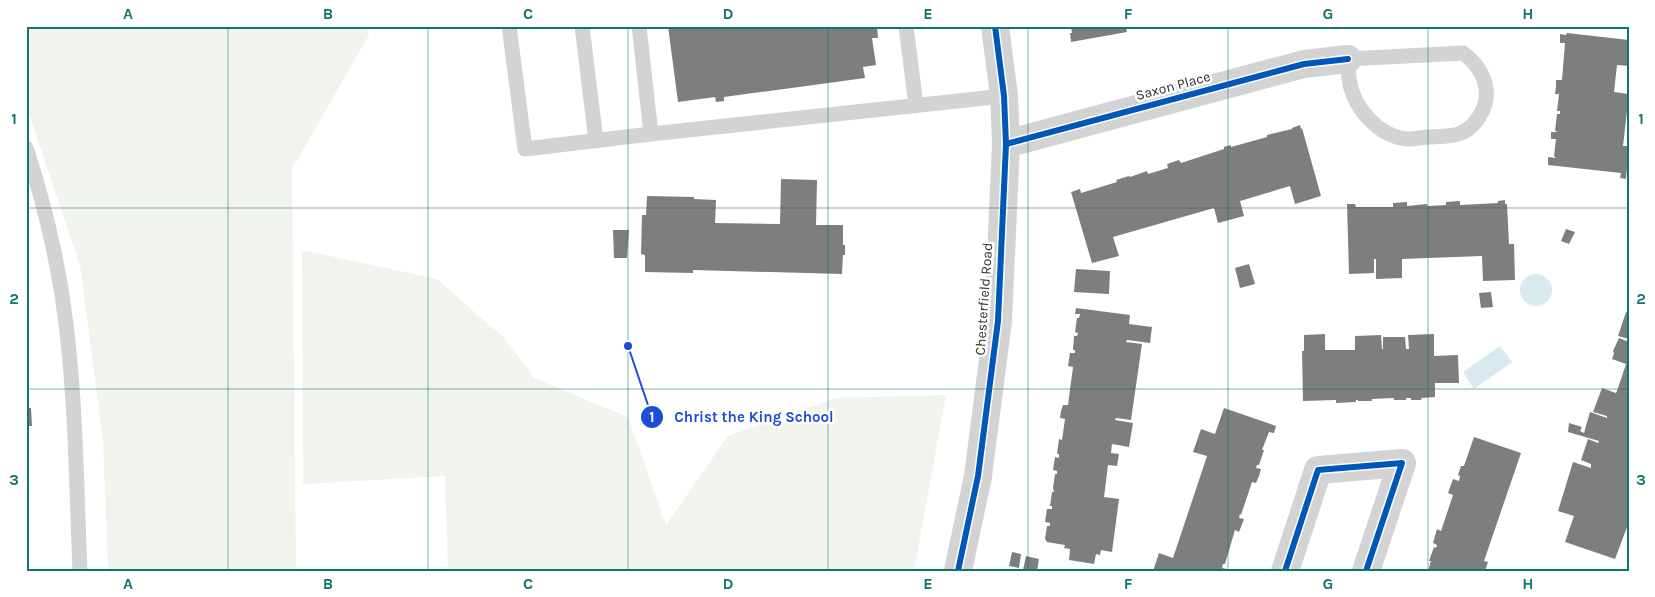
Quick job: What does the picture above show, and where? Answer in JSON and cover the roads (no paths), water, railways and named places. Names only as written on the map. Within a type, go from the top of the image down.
[{"type":"street","name":"Chesterfield Road","points":[[958,571],[978,476],[998,321],[1006,144],[1004,96],[996,26]]},
{"type":"street","name":"Saxon Place","points":[[1006,144],[1304,64],[1348,59]]},
{"type":"street","points":[[1285,571],[1318,470],[1402,463],[1366,571]]},
{"type":"lane","points":[[509,26],[525,149],[1004,96]]},
{"type":"lane","points":[[582,26],[596,141]]},
{"type":"lane","points":[[639,26],[651,134]]},
{"type":"lane","points":[[906,26],[916,106]]},
{"type":"lane","points":[[1463,53],[1474,61],[1482,73],[1486,86],[1486,101],[1481,114],[1461,134],[1408,139],[1386,132],[1368,119],[1355,100],[1348,79],[1348,59],[1463,53]]},
{"type":"lane","points":[[26,148],[43,202],[62,295],[74,404],[80,571]]},
{"type":"place","name":"Christ the King School","points":[[628,346]]}]
